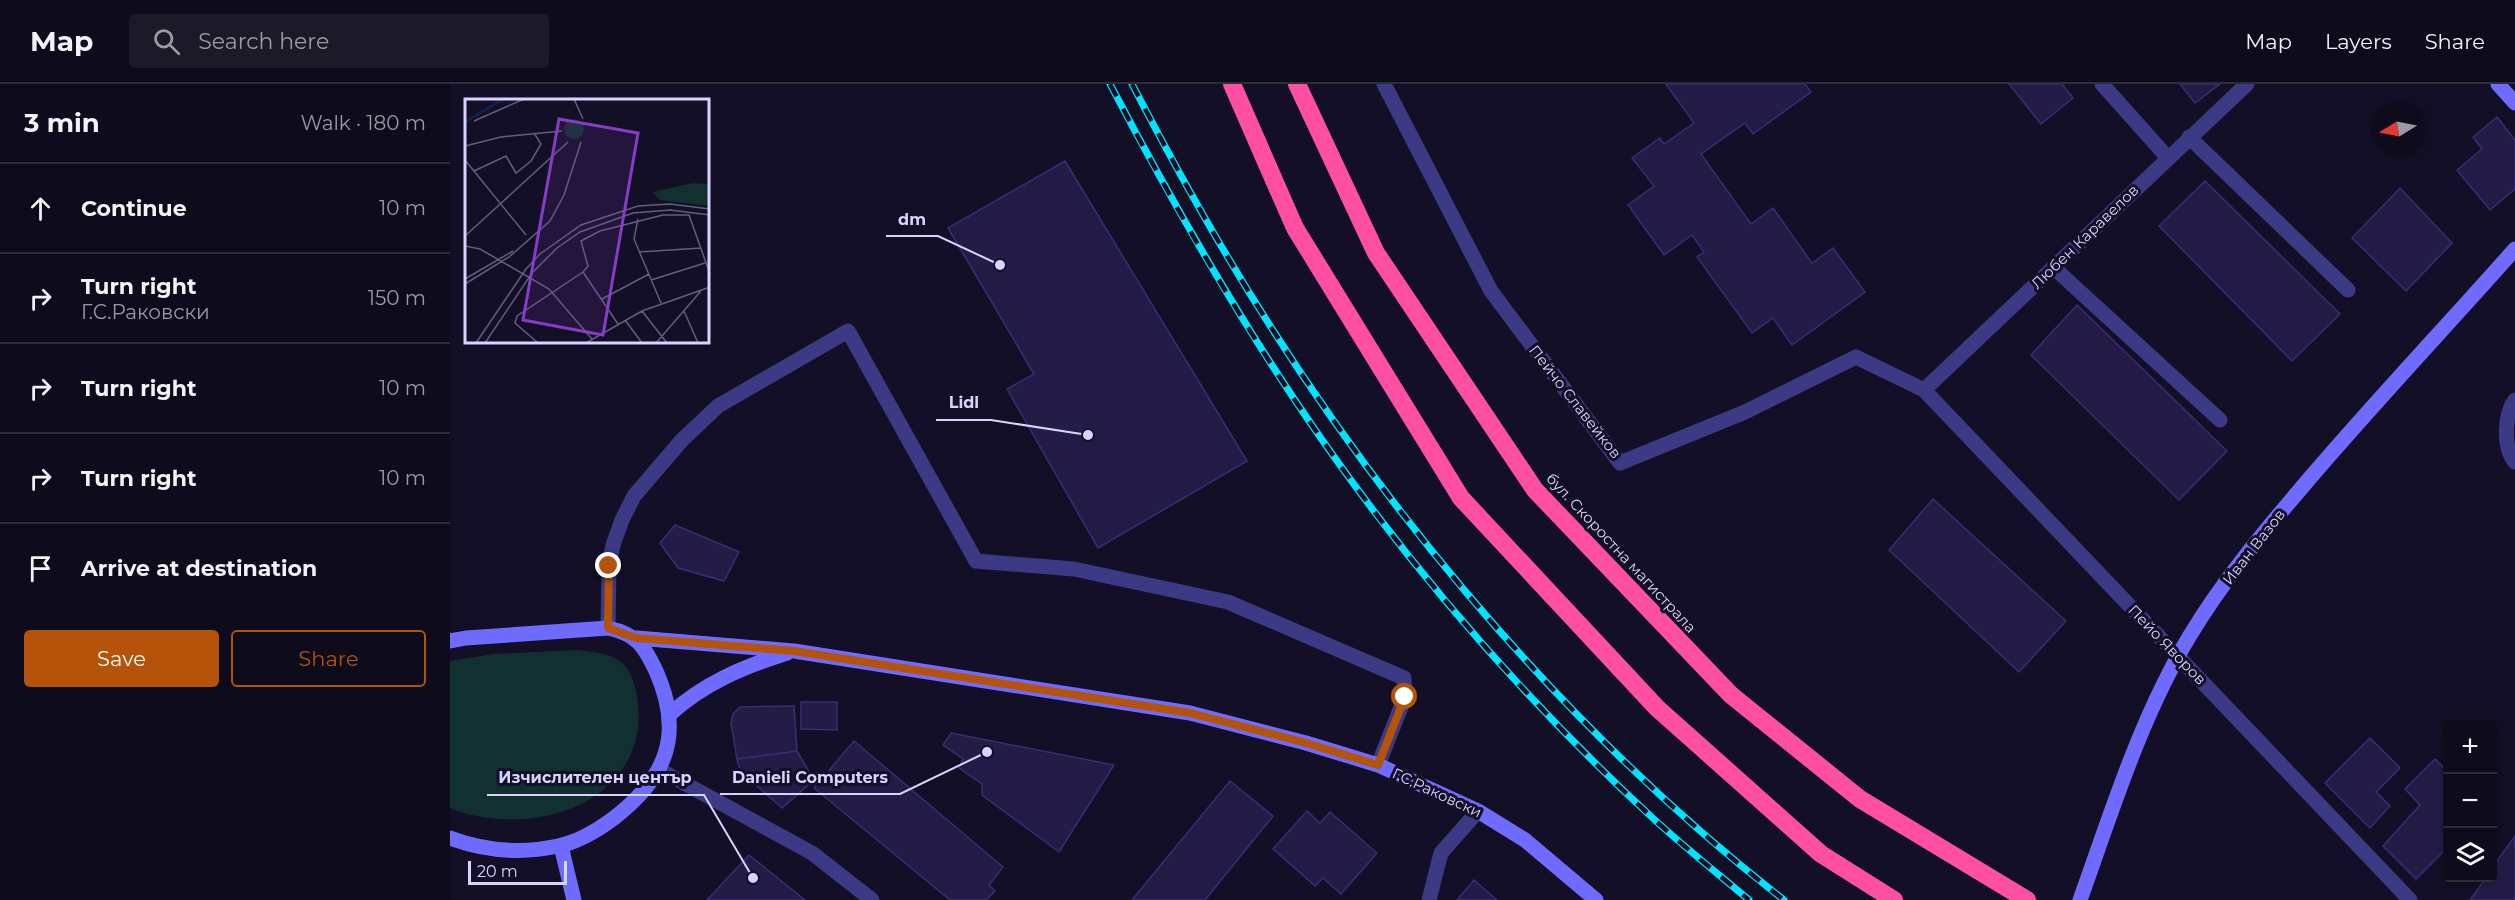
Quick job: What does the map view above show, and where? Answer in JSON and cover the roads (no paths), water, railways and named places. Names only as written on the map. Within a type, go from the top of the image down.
[{"type":"highway","points":[[1232,84],[1295,228],[1461,498],[1658,708],[1821,854],[1894,900]]},
{"type":"highway","name":"бул. Скоростна магистрала","points":[[1297,84],[1376,253],[1535,490],[1731,695],[1860,799],[2027,900]]},
{"type":"main road","points":[[2498,84],[2515,104]]},
{"type":"main road","name":"Иван Вазов","points":[[2080,900],[2129,761],[2157,696],[2188,638],[2252,547],[2337,446],[2515,249]]},
{"type":"main road","points":[[450,641],[608,628]]},
{"type":"main road","name":"Г.С.Раковски","points":[[608,628],[636,638],[794,651],[1190,713],[1306,743],[1378,765],[1478,811],[1525,840],[1596,900]]},
{"type":"main road","points":[[450,838],[490,849],[514,851],[561,846],[609,822],[652,783],[660,770],[666,746],[669,715],[662,684],[645,650],[636,638]]},
{"type":"main road","name":"Г.С.Раковски","points":[[669,715],[690,695],[720,679],[753,664],[794,651]]},
{"type":"main road","points":[[561,846],[574,900]]},
{"type":"street","name":"Пейчо Славейков","points":[[1384,84],[1491,291],[1620,463],[1745,412],[1857,357],[1924,390]]},
{"type":"street","points":[[2102,84],[2168,158]]},
{"type":"street","name":"Любен Каравелов","points":[[1924,390],[2247,84]]},
{"type":"street","points":[[2189,137],[2348,290]]},
{"type":"street","points":[[2054,267],[2220,420]]},
{"type":"street","points":[[608,628],[609,566],[613,545],[634,496],[682,440],[718,405],[848,331],[976,561],[1074,569],[1228,602],[1404,678],[1405,697],[1378,765]]},
{"type":"street","name":"Пейо Яворов","points":[[1924,390],[2410,900]]},
{"type":"street","points":[[2515,400],[2510,407],[2506,434],[2512,459],[2515,462]]},
{"type":"street","points":[[660,770],[812,853],[872,900]]},
{"type":"street","points":[[1429,900],[1441,853],[1478,811]]},
{"type":"railway","points":[[1110,84],[1185,222],[1266,357],[1325,444],[1400,545],[1481,642],[1567,735],[1657,822],[1749,900]]},
{"type":"railway","points":[[1132,84],[1203,214],[1270,326],[1331,418],[1397,507],[1467,593],[1541,676],[1618,756],[1699,830],[1784,900]]},
{"type":"place","name":"dm","points":[[1000,265]]},
{"type":"place","name":"Lidl","points":[[1088,435]]},
{"type":"place","name":"Danieli Computers","points":[[987,752]]},
{"type":"place","name":"Изчислителен център","points":[[753,878]]}]
